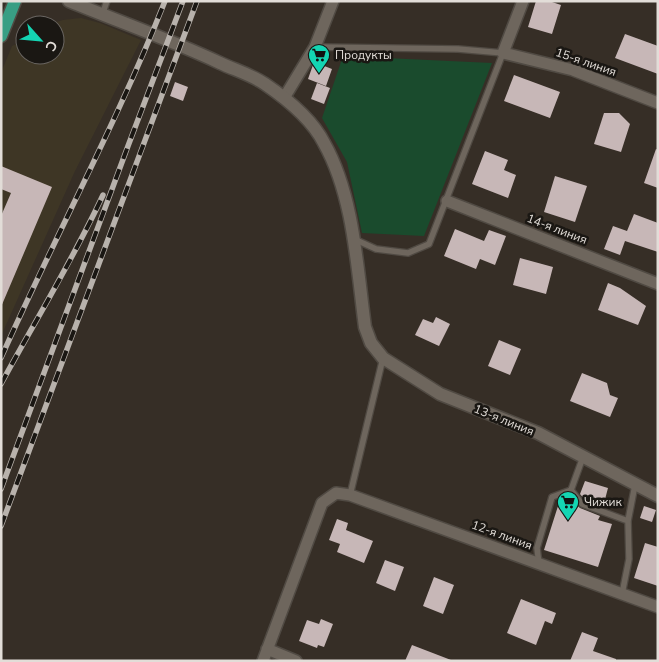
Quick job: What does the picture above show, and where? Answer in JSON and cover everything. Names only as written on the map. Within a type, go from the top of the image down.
[{"type":"main road","points":[[1,36],[15,1]]},
{"type":"street","name":"13-я линия","points":[[69,1],[162,37],[263,83],[284,98],[310,123],[324,142],[335,167],[345,198],[353,239],[365,327],[371,343],[383,358],[440,394],[538,434],[658,496]]},
{"type":"street","points":[[284,98],[315,47],[333,1]]},
{"type":"street","points":[[503,53],[523,1]]},
{"type":"street","name":"15-я линия","points":[[503,53],[573,70],[658,103]]},
{"type":"street","name":"14-я линия","points":[[447,202],[658,284]]},
{"type":"street","name":"12-я линия","points":[[267,649],[322,502],[336,493],[350,494],[658,607]]},
{"type":"street","points":[[263,661],[267,649],[296,661]]},
{"type":"lane","points":[[102,15],[107,1]]},
{"type":"lane","points":[[315,47],[458,49],[503,53],[447,202],[429,244],[408,252],[376,249],[353,239]]},
{"type":"lane","points":[[350,494],[383,358]]},
{"type":"lane","points":[[539,564],[537,548],[552,497],[571,490],[583,457]]},
{"type":"lane","points":[[622,594],[629,559],[628,521],[635,485]]},
{"type":"lane","points":[[571,490],[582,504],[628,521]]},
{"type":"shaded area","points":[[81,18],[100,23],[141,40],[75,171],[1,336],[1,73],[12,46],[15,45],[15,65],[65,65],[65,20]]},
{"type":"green space","points":[[343,56],[492,63],[424,236],[362,233],[347,162],[322,118]]},
{"type":"building","points":[[536,1],[549,1],[561,5],[552,34],[528,27]]},
{"type":"building","points":[[625,34],[658,46],[658,74],[615,58]]},
{"type":"building","points":[[314,62],[332,69],[326,86],[308,79]]},
{"type":"building","points":[[514,75],[560,92],[550,118],[504,101]]},
{"type":"building","points":[[175,82],[188,87],[183,101],[170,96]]},
{"type":"building","points":[[317,83],[330,88],[324,104],[311,99]]},
{"type":"building","points":[[604,113],[619,113],[630,124],[621,152],[594,144]]},
{"type":"building","points":[[656,149],[658,150],[658,188],[644,183]]},
{"type":"building","points":[[485,151],[508,160],[504,170],[516,175],[508,198],[472,184]]},
{"type":"building","points":[[1,166],[52,187],[1,307],[1,216],[11,193],[1,189]]},
{"type":"building","points":[[555,176],[587,186],[575,222],[544,212]]},
{"type":"building","points":[[634,214],[658,223],[658,252],[625,241],[620,255],[604,249],[613,226],[627,231]]},
{"type":"building","points":[[455,229],[484,241],[489,230],[506,236],[495,265],[480,259],[476,269],[444,256]]},
{"type":"building","points":[[520,258],[553,267],[546,294],[513,285]]},
{"type":"building","points":[[608,283],[620,288],[646,306],[638,325],[598,310]]},
{"type":"building","points":[[436,317],[450,324],[439,346],[415,335],[423,319],[433,323]]},
{"type":"building","points":[[499,340],[521,349],[510,375],[488,366]]},
{"type":"building","points":[[582,373],[607,383],[610,395],[618,398],[610,417],[570,401]]},
{"type":"building","points":[[585,481],[608,488],[603,507],[585,500],[580,494]]},
{"type":"building","points":[[577,505],[600,516],[598,520],[612,524],[598,567],[544,550],[558,506],[575,512]]},
{"type":"building","points":[[644,506],[656,510],[652,522],[640,518]]},
{"type":"building","points":[[337,519],[348,523],[346,530],[373,541],[364,563],[337,552],[340,544],[329,540]]},
{"type":"building","points":[[645,543],[658,547],[658,586],[634,578]]},
{"type":"building","points":[[385,560],[404,567],[395,591],[376,583]]},
{"type":"building","points":[[434,577],[454,585],[443,614],[423,606]]},
{"type":"building","points":[[521,599],[556,613],[552,624],[545,621],[536,645],[507,633]]},
{"type":"building","points":[[321,619],[333,624],[324,647],[318,645],[317,648],[299,641],[307,620],[319,624]]},
{"type":"building","points":[[582,632],[598,638],[593,651],[616,659],[616,661],[570,661]]},
{"type":"building","points":[[412,645],[451,660],[451,661],[405,661]]},
{"type":"railway","points":[[1,358],[127,91],[165,1]]},
{"type":"railway","points":[[1,489],[183,1]]},
{"type":"railway","points":[[1,526],[197,1]]},
{"type":"railway","points":[[1,384],[67,267],[103,195]]},
{"type":"place","name":"Продукты","points":[[319,74]]},
{"type":"place","name":"Чижик","points":[[568,521]]}]
